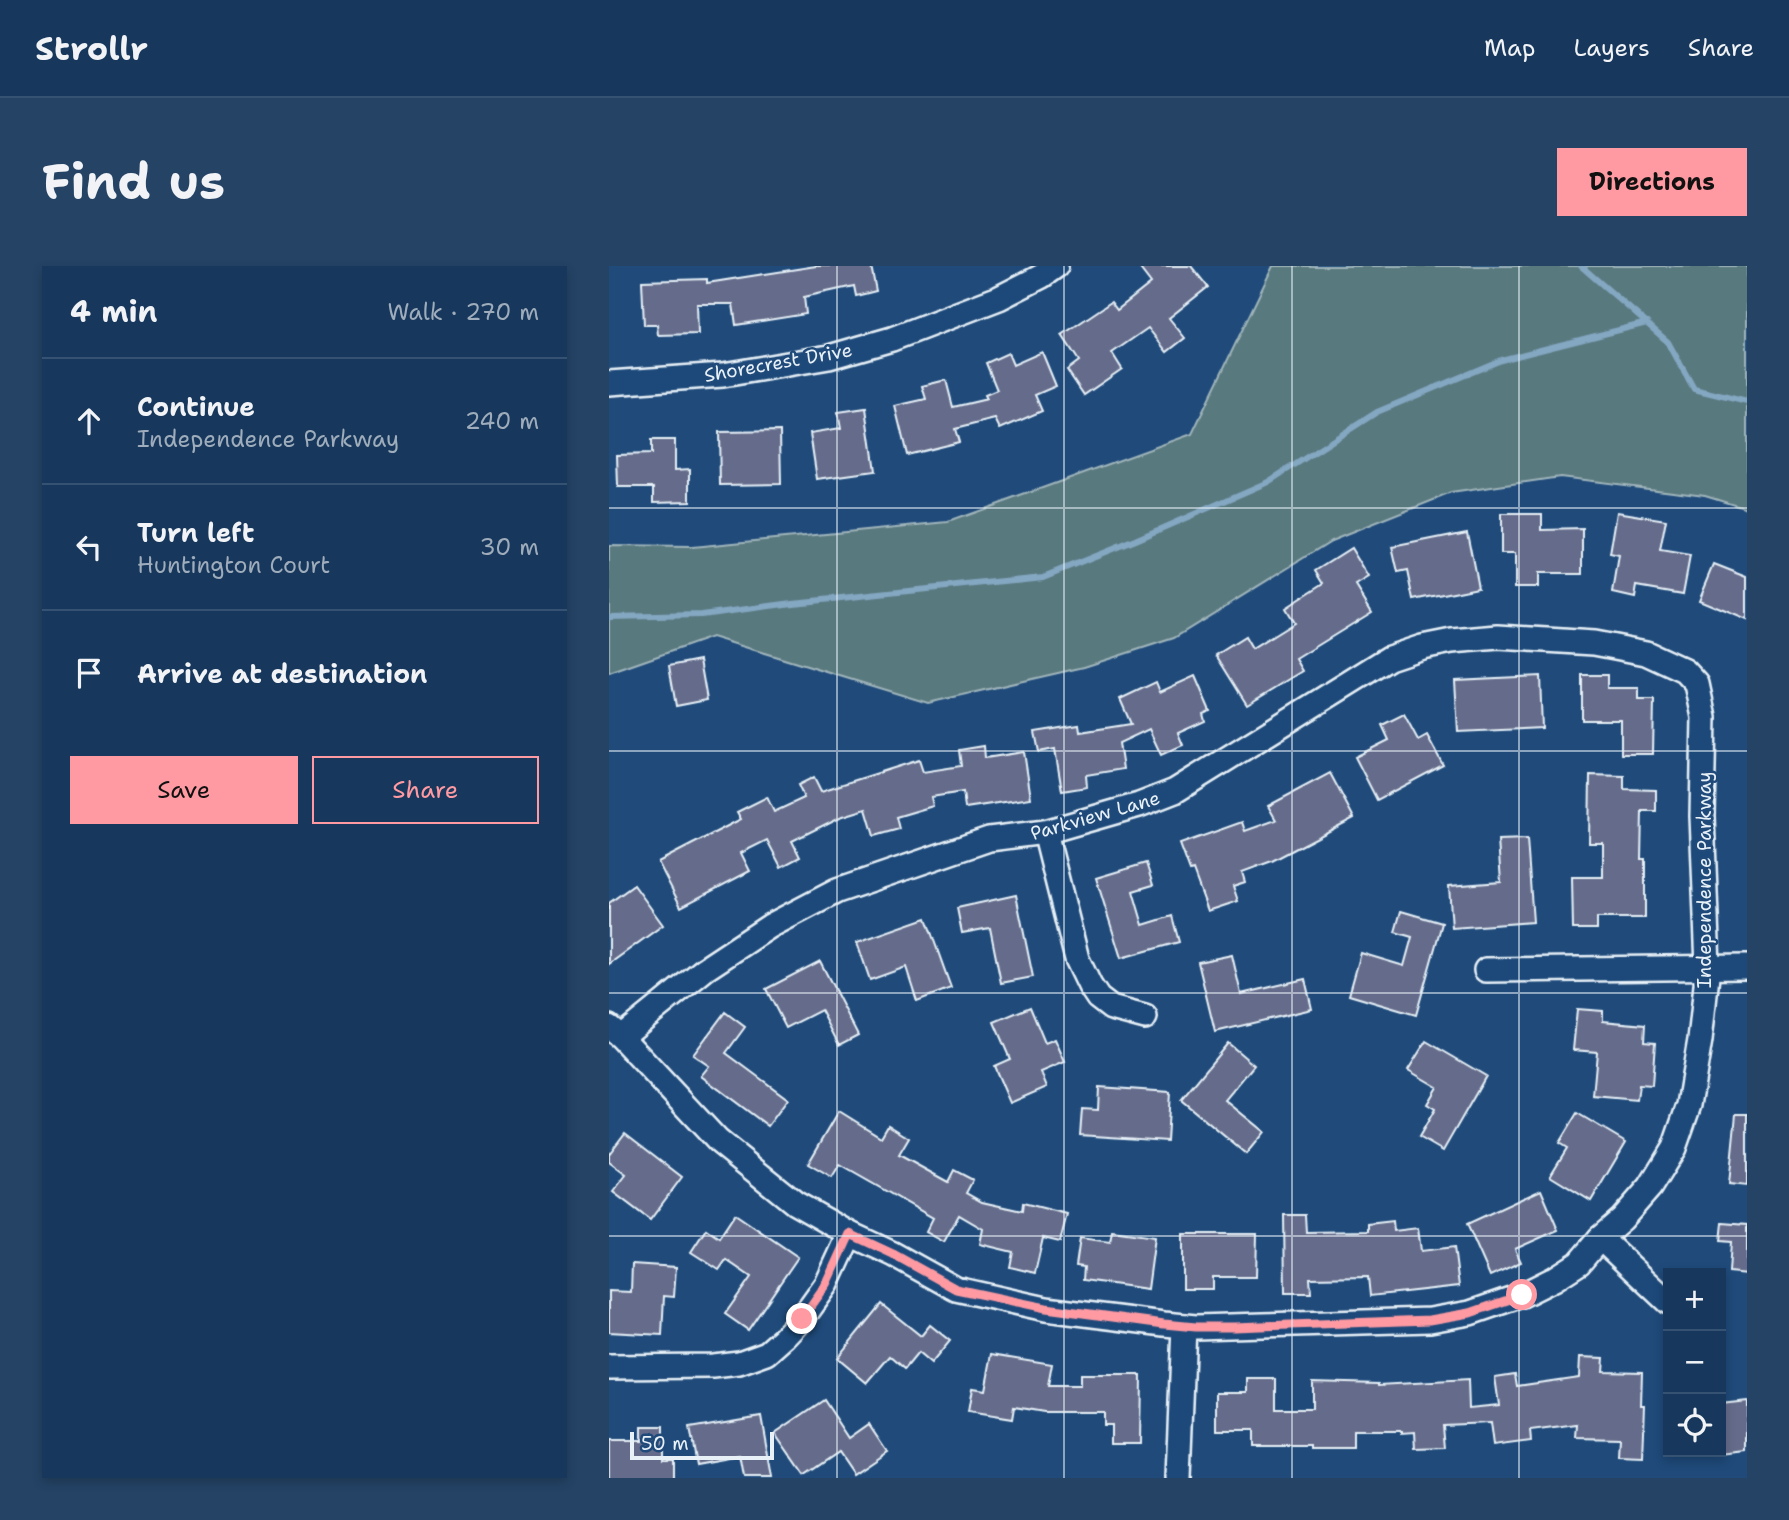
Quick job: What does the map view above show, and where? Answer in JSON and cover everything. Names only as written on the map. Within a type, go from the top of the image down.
[{"type":"street","name":"Shorecrest Drive","points":[[609,383],[723,375],[829,357],[893,339],[999,298],[1056,266]]},
{"type":"street","name":"Parkview Lane","points":[[615,1032],[770,926],[837,891],[989,839],[1045,832],[1139,805],[1175,791],[1389,659],[1422,647],[1498,637],[1594,643],[1646,653],[1685,671],[1697,684]]},
{"type":"street","name":"Independence Parkway","points":[[615,1032],[718,1141],[795,1203],[956,1289],[1046,1308],[1184,1326],[1234,1327],[1430,1320],[1470,1313],[1522,1295],[1579,1263],[1650,1187],[1674,1148],[1689,1105],[1708,967],[1702,816],[1704,718],[1697,684]]},
{"type":"street","points":[[1045,832],[1077,959],[1090,986],[1098,998],[1111,1008],[1145,1017]]},
{"type":"street","points":[[1486,970],[1747,967]]},
{"type":"street","points":[[609,1367],[713,1366],[739,1363],[767,1353],[802,1319],[827,1284],[850,1234]]},
{"type":"street","points":[[1600,1238],[1663,1298]]},
{"type":"street","points":[[1178,1478],[1184,1326]]},
{"type":"green space","points":[[1273,266],[1747,266],[1747,508],[1705,495],[1560,477],[1451,493],[1331,541],[1174,638],[1084,667],[928,703],[712,637],[609,673],[609,546],[692,547],[948,522],[1192,434]]},
{"type":"building","points":[[816,266],[871,266],[876,291],[856,296],[854,286],[804,297],[806,314],[736,325],[733,304],[697,304],[698,334],[658,335],[657,325],[644,325],[642,281],[707,279],[707,283]]},
{"type":"building","points":[[1138,266],[1191,266],[1208,287],[1169,318],[1185,338],[1167,352],[1148,328],[1112,353],[1122,369],[1084,395],[1067,370],[1079,361],[1062,335],[1111,302],[1117,310],[1151,283]]},
{"type":"building","points":[[1042,352],[1056,386],[1035,395],[1042,411],[1000,429],[995,419],[955,429],[959,442],[907,455],[895,406],[926,399],[922,386],[946,380],[953,407],[987,399],[985,395],[997,390],[986,363],[1008,353],[1013,365]]},
{"type":"building","points":[[866,408],[875,471],[817,479],[810,433],[841,428],[838,412]]},
{"type":"building","points":[[780,431],[781,484],[720,485],[719,432]]},
{"type":"building","points":[[651,440],[675,440],[675,470],[690,469],[690,501],[654,502],[654,487],[618,487],[617,455],[651,454]]},
{"type":"building","points":[[1617,512],[1666,520],[1660,551],[1690,556],[1683,594],[1637,586],[1635,598],[1613,593],[1619,556],[1610,554]]},
{"type":"building","points":[[1501,514],[1542,514],[1542,530],[1583,529],[1583,574],[1538,574],[1538,587],[1515,587],[1515,554],[1501,554]]},
{"type":"building","points":[[1467,532],[1478,587],[1414,600],[1408,571],[1398,573],[1392,547]]},
{"type":"building","points":[[1351,548],[1369,578],[1356,586],[1372,612],[1296,659],[1303,671],[1247,705],[1216,655],[1245,637],[1252,649],[1294,623],[1285,608],[1324,583],[1316,570]]},
{"type":"building","points":[[1714,564],[1747,577],[1747,620],[1699,600]]},
{"type":"building","points":[[700,660],[707,700],[676,706],[669,666]]},
{"type":"building","points":[[1582,675],[1607,675],[1607,688],[1639,688],[1639,700],[1654,700],[1653,754],[1621,754],[1621,720],[1582,720]]},
{"type":"building","points":[[1195,676],[1210,711],[1203,714],[1205,721],[1178,733],[1183,745],[1161,755],[1149,729],[1119,743],[1123,769],[1086,775],[1087,787],[1062,791],[1055,749],[1039,752],[1035,732],[1079,725],[1080,732],[1131,724],[1120,699],[1156,682],[1160,692]]},
{"type":"building","points":[[1540,676],[1542,728],[1458,732],[1455,680]]},
{"type":"building","points":[[1404,714],[1418,740],[1427,735],[1443,765],[1377,800],[1355,757],[1389,740],[1382,725]]},
{"type":"building","points":[[984,746],[985,758],[1024,752],[1031,798],[965,808],[963,792],[931,797],[933,806],[896,817],[899,829],[874,836],[866,809],[840,817],[792,841],[800,857],[781,867],[767,840],[741,853],[750,871],[681,907],[658,862],[741,819],[737,812],[767,797],[774,812],[804,798],[798,785],[814,777],[821,791],[919,760],[923,772],[961,766],[959,750]]},
{"type":"building","points":[[1330,773],[1354,818],[1272,861],[1242,872],[1245,882],[1233,886],[1238,901],[1208,911],[1180,844],[1242,822],[1245,831],[1276,820],[1268,806]]},
{"type":"building","points":[[1590,775],[1624,776],[1624,789],[1656,790],[1656,811],[1642,811],[1641,859],[1645,859],[1645,918],[1597,918],[1597,929],[1573,929],[1572,877],[1603,877],[1603,843],[1589,843]]},
{"type":"building","points":[[1527,839],[1533,922],[1452,928],[1449,886],[1501,882],[1498,840]]},
{"type":"building","points":[[1146,863],[1153,885],[1133,891],[1143,925],[1172,916],[1179,942],[1121,958],[1096,878]]},
{"type":"building","points":[[634,885],[663,925],[609,964],[609,903]]},
{"type":"building","points":[[1016,895],[1033,977],[1001,983],[990,928],[962,933],[957,908]]},
{"type":"building","points":[[1401,911],[1442,923],[1416,1015],[1349,995],[1361,953],[1404,966],[1412,937],[1395,932]]},
{"type":"building","points":[[926,918],[951,988],[917,1001],[906,967],[870,980],[857,942]]},
{"type":"building","points":[[1232,955],[1241,994],[1305,979],[1312,1009],[1215,1032],[1198,962]]},
{"type":"building","points":[[820,961],[858,1035],[839,1045],[821,1010],[786,1028],[766,989]]},
{"type":"building","points":[[1030,1007],[1045,1043],[1055,1039],[1065,1062],[1041,1072],[1047,1087],[1010,1103],[994,1066],[1010,1059],[994,1022]]},
{"type":"building","points":[[1577,1009],[1603,1011],[1603,1021],[1645,1025],[1644,1042],[1655,1043],[1652,1086],[1639,1085],[1637,1100],[1593,1096],[1597,1052],[1573,1050]]},
{"type":"building","points":[[725,1012],[745,1027],[726,1053],[788,1099],[768,1126],[701,1076],[709,1066],[693,1055]]},
{"type":"building","points":[[1426,1041],[1486,1076],[1443,1151],[1419,1137],[1435,1109],[1427,1104],[1437,1087],[1408,1070]]},
{"type":"building","points":[[1228,1043],[1254,1065],[1225,1100],[1264,1132],[1246,1154],[1181,1100]]},
{"type":"building","points":[[1099,1087],[1170,1092],[1167,1141],[1080,1135],[1082,1109],[1098,1110]]},
{"type":"building","points":[[839,1111],[881,1137],[888,1125],[909,1138],[899,1155],[948,1182],[954,1170],[973,1180],[966,1193],[982,1202],[1022,1211],[1023,1203],[1067,1214],[1060,1242],[1043,1238],[1035,1273],[1010,1267],[1013,1252],[980,1244],[983,1229],[959,1215],[944,1242],[926,1232],[933,1218],[840,1165],[832,1178],[808,1164]]},
{"type":"building","points":[[1577,1113],[1626,1142],[1591,1201],[1550,1176],[1567,1148],[1559,1143]]},
{"type":"building","points":[[1736,1114],[1747,1114],[1747,1186],[1729,1184]]},
{"type":"building","points":[[625,1133],[682,1177],[650,1220],[613,1192],[626,1175],[609,1162],[609,1154]]},
{"type":"building","points":[[1541,1190],[1558,1230],[1515,1249],[1521,1262],[1490,1276],[1467,1224]]},
{"type":"building","points":[[735,1214],[798,1257],[748,1330],[725,1314],[751,1277],[726,1260],[719,1270],[691,1252],[706,1229],[719,1238]]},
{"type":"building","points":[[1284,1215],[1305,1215],[1306,1232],[1368,1231],[1368,1224],[1393,1221],[1394,1231],[1418,1228],[1421,1251],[1454,1247],[1459,1286],[1370,1296],[1368,1277],[1310,1278],[1311,1293],[1285,1293]]},
{"type":"building","points":[[1722,1223],[1747,1225],[1747,1274],[1729,1272],[1731,1242],[1720,1241]]},
{"type":"building","points":[[1112,1231],[1155,1237],[1148,1289],[1083,1280],[1084,1267],[1076,1266],[1080,1238],[1110,1242]]},
{"type":"building","points":[[1183,1234],[1257,1234],[1256,1277],[1213,1277],[1213,1289],[1183,1289]]},
{"type":"building","points":[[632,1264],[676,1267],[674,1297],[664,1296],[662,1335],[609,1332],[609,1291],[631,1292]]},
{"type":"building","points":[[881,1304],[921,1336],[930,1325],[950,1341],[931,1364],[918,1353],[905,1369],[890,1356],[867,1383],[837,1358]]},
{"type":"building","points":[[992,1354],[1052,1364],[1048,1386],[1080,1386],[1080,1375],[1141,1375],[1140,1443],[1111,1443],[1111,1425],[1103,1425],[1103,1412],[1044,1412],[1014,1407],[1012,1419],[968,1412],[972,1388],[985,1390]]},
{"type":"building","points":[[1580,1357],[1604,1358],[1603,1371],[1642,1372],[1641,1405],[1645,1405],[1643,1459],[1619,1458],[1620,1439],[1577,1438],[1578,1425],[1530,1431],[1531,1441],[1493,1446],[1490,1423],[1443,1425],[1445,1448],[1416,1449],[1415,1432],[1353,1431],[1353,1448],[1312,1448],[1253,1446],[1253,1430],[1217,1430],[1217,1392],[1248,1392],[1248,1379],[1276,1379],[1276,1409],[1312,1409],[1312,1381],[1379,1385],[1468,1380],[1469,1408],[1499,1405],[1495,1377],[1515,1374],[1517,1386],[1579,1377]]},
{"type":"building","points":[[824,1400],[849,1438],[869,1424],[887,1451],[853,1474],[838,1452],[804,1475],[775,1433]]},
{"type":"building","points":[[1747,1401],[1747,1452],[1726,1454],[1726,1403]]},
{"type":"building","points":[[761,1416],[772,1478],[744,1478],[740,1456],[696,1464],[689,1428]]},
{"type":"building","points":[[641,1427],[663,1427],[663,1458],[673,1458],[673,1478],[609,1478],[609,1441],[641,1441]]},
{"type":"waterway","points":[[1581,266],[1668,342],[1694,389],[1747,402]]},
{"type":"waterway","points":[[609,617],[701,615],[1043,577],[1268,482],[1377,412],[1501,360],[1647,323]]},
{"type":"route","points":[[802,1319],[827,1284],[850,1234],[956,1289],[1046,1308],[1196,1327],[1430,1320],[1470,1313],[1522,1295]]}]
